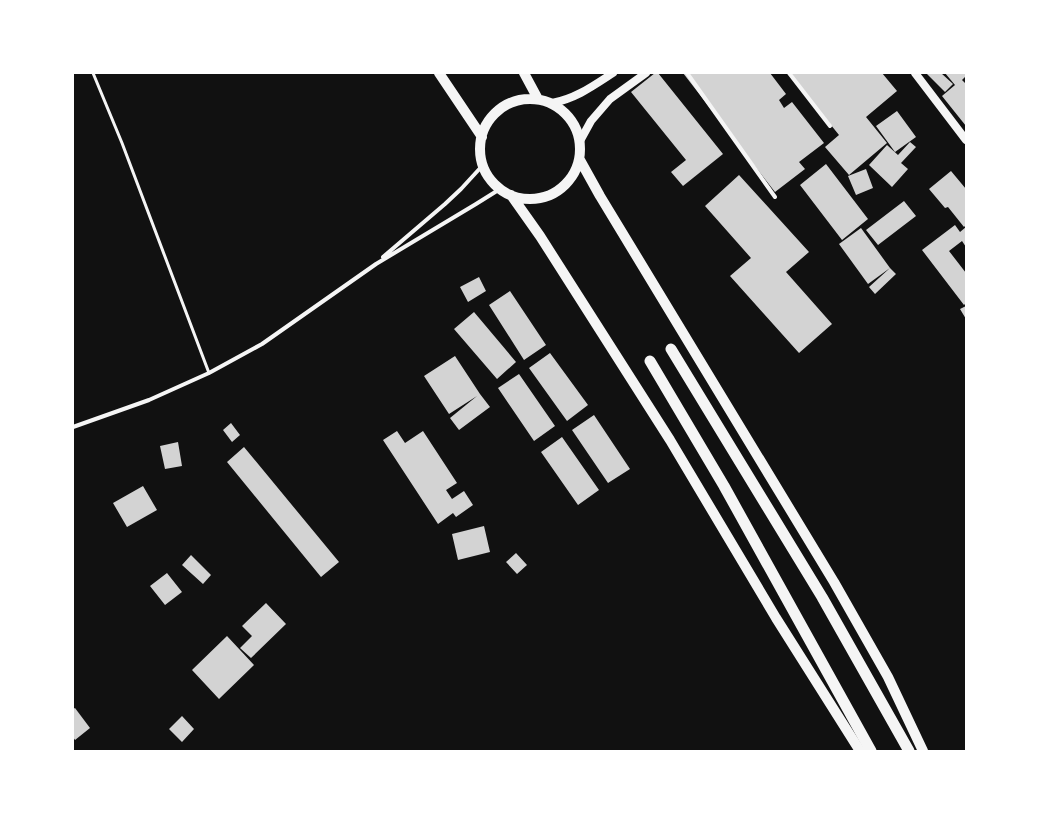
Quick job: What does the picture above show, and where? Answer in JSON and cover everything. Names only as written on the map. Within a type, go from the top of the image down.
[{"type":"highway","points":[[671,349],[822,597],[909,751]]},
{"type":"highway","points":[[650,362],[724,486],[871,751]]},
{"type":"main road","points":[[439,73],[482,137]]},
{"type":"main road","points":[[524,73],[538,99]]},
{"type":"main road","points":[[552,103],[561,102],[583,93],[613,73]]},
{"type":"main road","points":[[580,141],[591,121],[610,99],[646,73]]},
{"type":"main road","points":[[916,73],[966,140]]},
{"type":"main road","points":[[523,99],[538,99],[552,103],[565,112],[575,125],[580,141],[580,160],[568,182],[559,190],[548,196],[536,199],[523,198],[511,195],[500,189],[487,174],[480,151],[482,137],[487,123],[497,112],[509,104],[523,99]]},
{"type":"main road","points":[[580,160],[600,196],[834,582],[888,677],[923,751]]},
{"type":"main road","points":[[511,195],[540,236],[670,440],[776,618],[860,751]]},
{"type":"street","points":[[687,73],[775,197]]},
{"type":"street","points":[[789,73],[830,126]]},
{"type":"street","points":[[376,264],[461,190],[483,164]]},
{"type":"street","points":[[73,427],[149,400],[209,373],[262,344],[376,264],[500,189]]},
{"type":"lane","points":[[93,73],[122,143],[209,373]]},
{"type":"building","points":[[655,73],[658,73],[723,154],[683,186],[671,172],[686,160],[631,92]]},
{"type":"building","points":[[683,73],[770,73],[786,94],[779,100],[784,108],[792,102],[824,143],[799,162],[805,169],[775,192]]},
{"type":"building","points":[[789,73],[882,73],[897,91],[866,117],[887,143],[849,175],[825,147],[839,135]]},
{"type":"building","points":[[926,73],[941,73],[953,84],[945,92]]},
{"type":"building","points":[[945,73],[966,73],[966,76],[962,80],[966,84],[966,126],[942,96],[955,85]]},
{"type":"building","points":[[897,111],[916,137],[895,152],[876,126]]},
{"type":"building","points":[[910,142],[916,147],[901,163],[908,169],[892,187],[869,165],[887,145],[898,155]]},
{"type":"building","points":[[826,164],[868,219],[842,240],[800,185]]},
{"type":"building","points":[[866,169],[873,188],[856,195],[848,176]]},
{"type":"building","points":[[951,171],[966,189],[966,225],[964,227],[948,207],[945,208],[929,189]]},
{"type":"building","points":[[739,175],[809,252],[786,272],[832,324],[799,353],[730,276],[751,258],[705,206]]},
{"type":"building","points":[[904,201],[916,216],[878,245],[866,230]]},
{"type":"building","points":[[955,225],[960,232],[966,227],[966,247],[962,241],[949,251],[966,273],[966,303],[964,305],[922,250]]},
{"type":"building","points":[[861,228],[890,268],[868,284],[839,244]]},
{"type":"building","points":[[890,268],[896,274],[875,294],[869,287]]},
{"type":"building","points":[[479,277],[486,291],[468,302],[460,287]]},
{"type":"building","points":[[510,291],[546,345],[524,360],[489,305]]},
{"type":"building","points":[[966,306],[966,319],[960,309]]},
{"type":"building","points":[[474,312],[516,362],[497,379],[454,329]]},
{"type":"building","points":[[550,353],[588,405],[567,421],[529,368]]},
{"type":"building","points":[[455,356],[490,407],[459,430],[450,418],[477,396],[449,414],[424,376]]},
{"type":"building","points":[[519,374],[555,426],[534,441],[498,388]]},
{"type":"building","points":[[594,415],[630,469],[608,483],[572,430]]},
{"type":"building","points":[[231,423],[240,435],[232,442],[223,430]]},
{"type":"building","points":[[397,431],[405,443],[423,431],[457,483],[446,490],[452,499],[464,491],[473,505],[456,517],[453,513],[438,524],[383,440]]},
{"type":"building","points":[[562,437],[599,490],[578,505],[541,452]]},
{"type":"building","points":[[178,442],[182,466],[165,469],[160,446]]},
{"type":"building","points":[[244,447],[339,562],[321,577],[227,462]]},
{"type":"building","points":[[143,486],[157,510],[127,527],[113,503]]},
{"type":"building","points":[[484,526],[490,552],[458,560],[452,534]]},
{"type":"building","points":[[516,553],[527,565],[517,574],[506,562]]},
{"type":"building","points":[[191,555],[211,575],[203,584],[182,565]]},
{"type":"building","points":[[167,573],[182,592],[165,605],[150,586]]},
{"type":"building","points":[[266,603],[286,624],[251,658],[240,648],[252,636],[242,626]]},
{"type":"building","points":[[227,636],[254,665],[219,699],[192,670]]},
{"type":"building","points":[[75,708],[90,728],[75,740],[73,737],[73,709]]},
{"type":"building","points":[[182,716],[194,729],[182,742],[169,729]]}]
